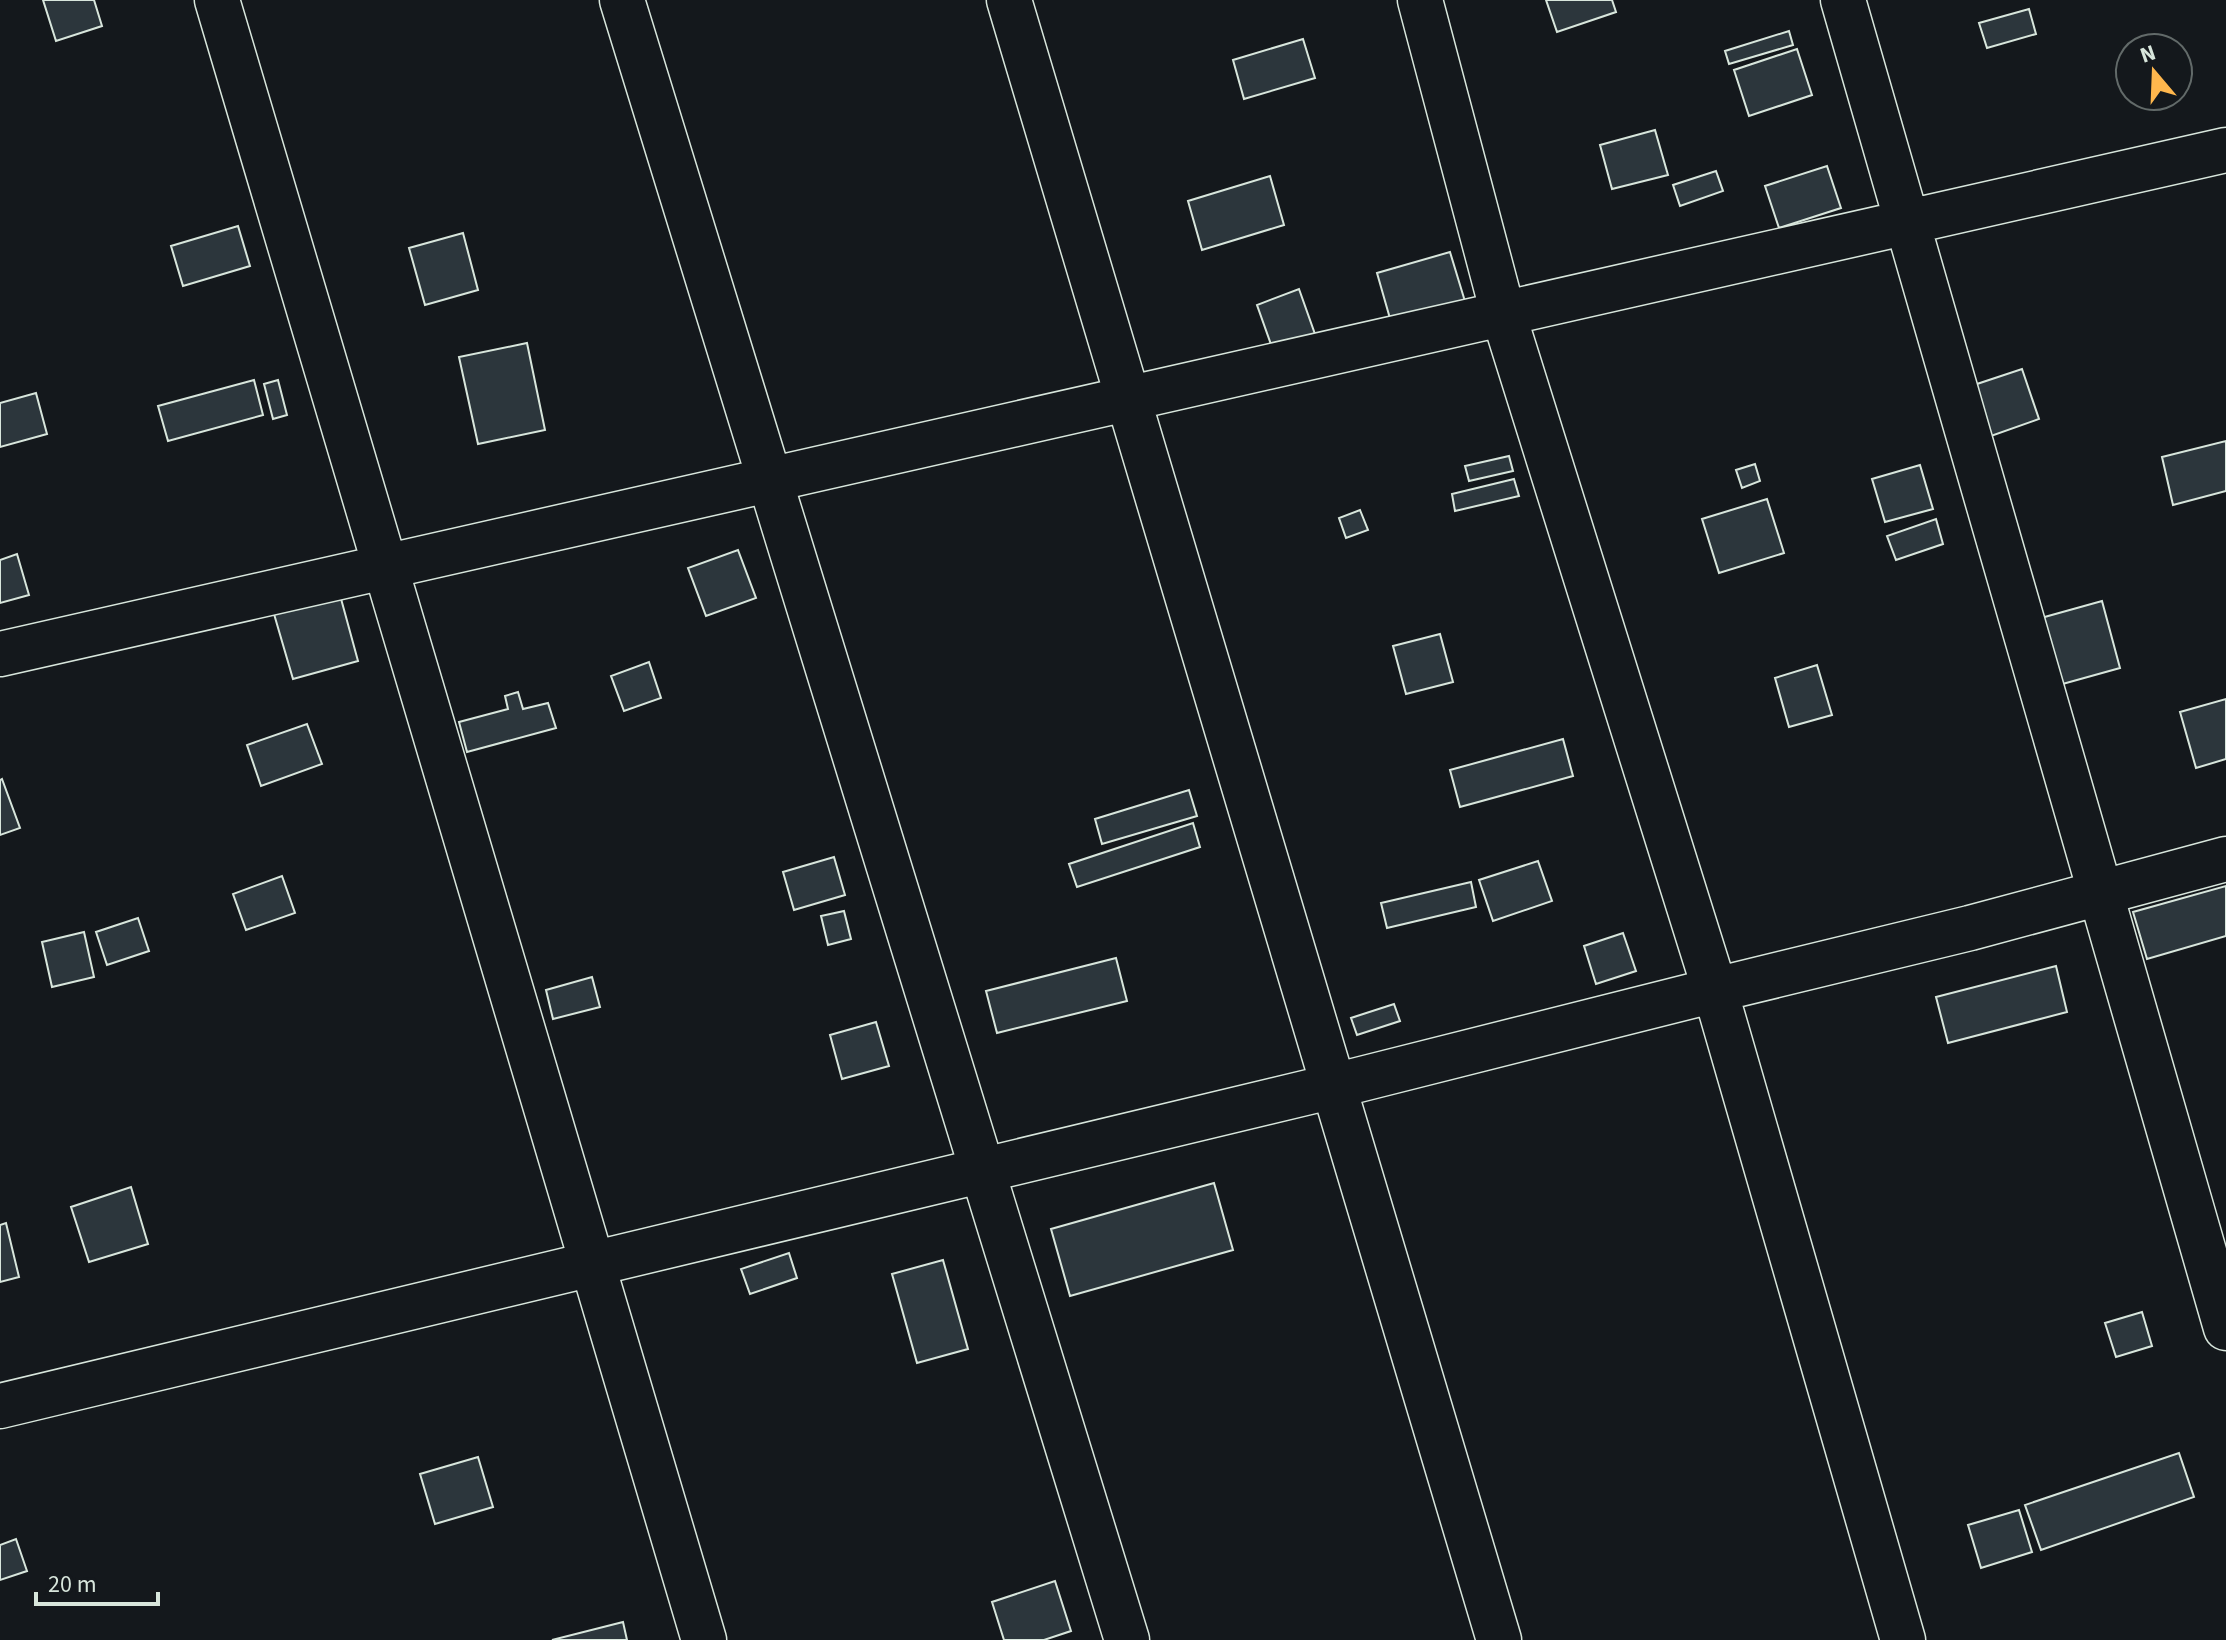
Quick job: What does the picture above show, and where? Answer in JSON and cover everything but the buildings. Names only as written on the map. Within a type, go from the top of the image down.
[{"type":"street","points":[[217,0],[704,1640]]},
{"type":"street","points":[[622,0],[1127,1640]]},
{"type":"street","points":[[1009,0],[1499,1640]]},
{"type":"street","points":[[1420,0],[1503,313],[1715,990],[1903,1640]]},
{"type":"street","points":[[1843,0],[2226,1328]]},
{"type":"street","points":[[0,654],[2226,150]]},
{"type":"street","points":[[0,1406],[1334,1086],[1970,928],[2226,859]]}]
